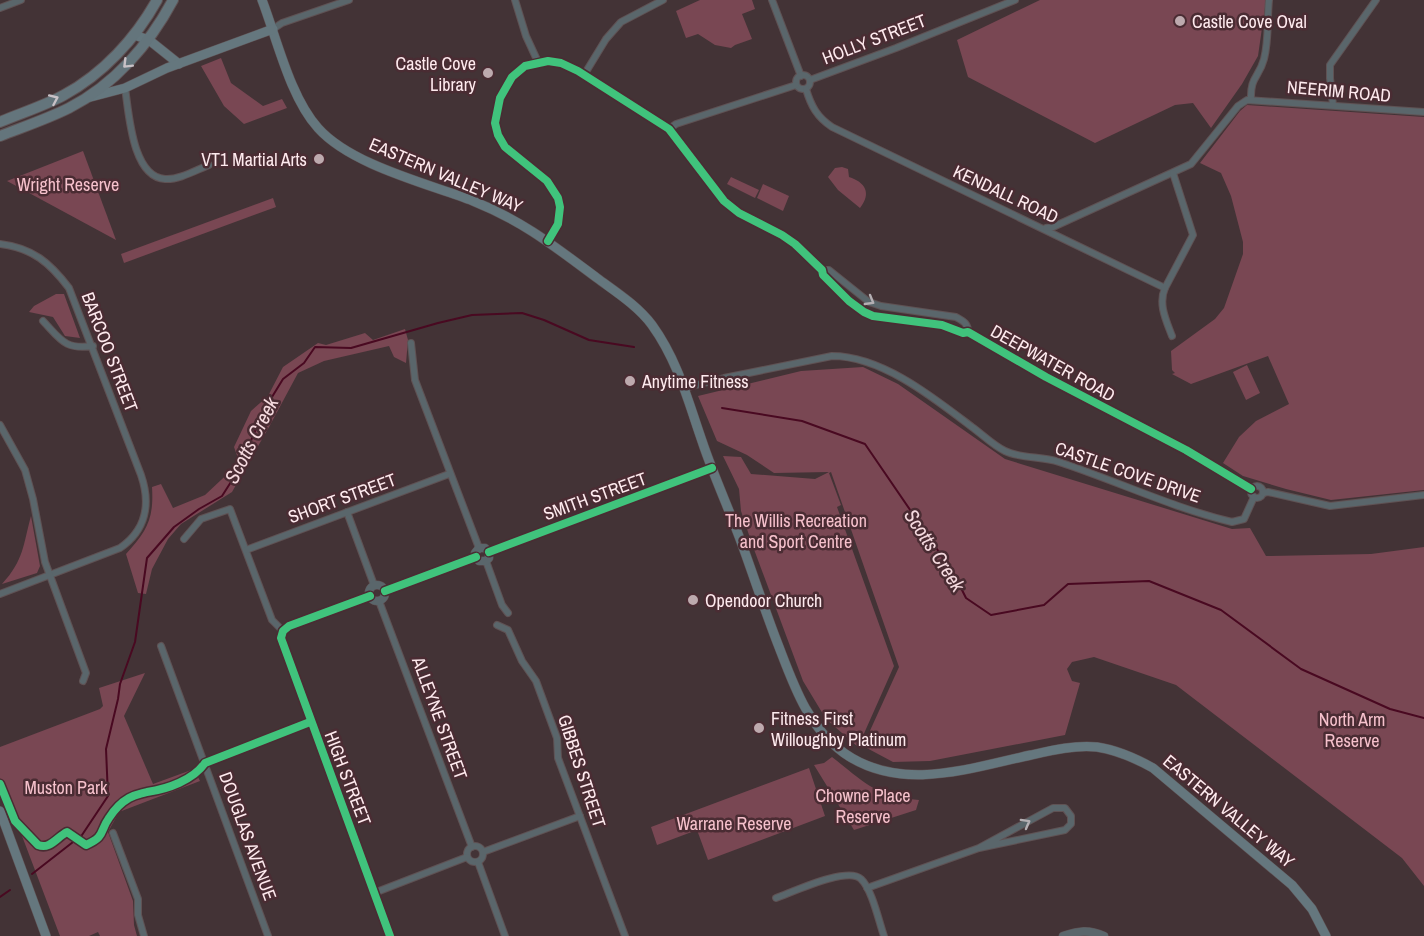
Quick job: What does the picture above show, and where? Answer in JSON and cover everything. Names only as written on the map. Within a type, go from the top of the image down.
[{"type":"highway","points":[[0,122],[64,95],[83,83],[114,57],[134,34],[157,0]]},
{"type":"highway","points":[[0,136],[52,116],[86,99],[122,70],[149,40],[173,0]]},
{"type":"main road","name":"EASTERN VALLEY WAY","points":[[262,0],[295,92],[318,128],[329,138],[366,160],[499,212],[524,225],[636,308],[650,322],[674,362],[685,388],[712,468],[798,695],[817,726],[844,752],[855,760],[881,771],[912,775],[952,772],[1068,747],[1097,747],[1127,755],[1153,768],[1292,885],[1317,916],[1326,936]]},
{"type":"main road","points":[[86,99],[125,88],[179,64],[273,29]]},
{"type":"main road","points":[[134,34],[149,40],[179,64]]},
{"type":"main road","points":[[0,811],[46,936]]},
{"type":"street","points":[[0,8],[21,0]]},
{"type":"street","points":[[273,29],[282,23],[349,0]]},
{"type":"street","points":[[515,0],[526,36],[538,62],[518,71],[506,85],[496,110],[495,123],[501,142],[547,181],[558,198],[560,207],[558,224],[548,241]]},
{"type":"street","points":[[585,75],[606,39],[621,22],[663,0]]},
{"type":"street","points":[[772,0],[801,75]]},
{"type":"street","name":"HOLLY STREET","points":[[810,80],[1016,0]]},
{"type":"street","points":[[1042,227],[1053,227],[1185,168],[1196,159],[1238,106],[1244,101],[1251,100],[1252,82],[1264,59],[1269,0]]},
{"type":"street","points":[[1334,105],[1329,78],[1330,65],[1376,0]]},
{"type":"street","name":"DEEPWATER ROAD","points":[[538,62],[561,63],[585,75],[669,129],[724,201],[739,213],[788,239],[822,270],[823,276],[849,301],[864,312],[942,325],[963,333],[968,332],[1046,377],[1186,450],[1251,489]]},
{"type":"street","points":[[796,85],[799,89],[806,89],[809,86],[810,80],[805,75],[801,75]]},
{"type":"street","points":[[796,85],[801,75]]},
{"type":"street","points":[[669,129],[676,124],[796,85]]},
{"type":"street","points":[[125,88],[133,140],[144,168],[154,177],[168,180],[209,165]]},
{"type":"street","name":"KENDALL ROAD","points":[[806,89],[816,113],[832,127],[1165,288]]},
{"type":"street","name":"NEERIM ROAD","points":[[1251,100],[1424,112]]},
{"type":"street","points":[[1172,336],[1162,303],[1162,294],[1192,235],[1173,173]]},
{"type":"street","name":"BARCOO STREET","points":[[0,244],[30,252],[54,267],[69,288],[144,483],[146,509],[139,530],[120,548],[49,576]]},
{"type":"street","name":"DEEPWATER ROAD","points":[[822,270],[829,270],[869,302],[881,306],[956,317],[964,321],[968,332]]},
{"type":"street","points":[[43,321],[64,343],[81,348],[93,346]]},
{"type":"street","points":[[411,343],[415,380],[479,548]]},
{"type":"street","name":"CASTLE COVE DRIVE","points":[[685,388],[832,356],[848,356],[882,368],[931,396],[1005,451],[1057,461],[1158,499],[1232,522],[1244,519],[1254,497]]},
{"type":"street","points":[[0,425],[25,470],[49,576],[86,673],[82,681]]},
{"type":"street","name":"SMITH STREET","points":[[489,552],[712,468]]},
{"type":"street","name":"SHORT STREET","points":[[246,550],[449,474]]},
{"type":"street","points":[[1263,493],[1259,486],[1251,489],[1254,497],[1260,497],[1263,493],[1268,492],[1329,506],[1424,495]]},
{"type":"street","name":"HIGH STREET","points":[[184,538],[201,519],[230,509],[272,620],[284,631],[282,644],[390,936]]},
{"type":"street","points":[[347,512],[374,585]]},
{"type":"street","points":[[479,548],[485,548],[489,552],[489,558],[486,561]]},
{"type":"street","points":[[479,548],[475,553],[476,557],[479,561],[486,561]]},
{"type":"street","points":[[385,591],[476,557]]},
{"type":"street","points":[[486,561],[502,605],[508,613]]},
{"type":"street","points":[[0,594],[49,576]]},
{"type":"street","points":[[374,585],[381,585],[385,591],[385,596],[379,601],[373,600],[370,596],[370,588],[374,585]]},
{"type":"street","points":[[284,631],[294,624],[370,596]]},
{"type":"street","name":"ALLEYNE STREET","points":[[379,601],[472,847]]},
{"type":"street","name":"GIBBES STREET","points":[[497,624],[508,630],[522,661],[536,681],[557,738],[558,758],[625,936]]},
{"type":"street","name":"DOUGLAS AVENUE","points":[[161,646],[268,936]]},
{"type":"street","points":[[205,763],[310,722]]},
{"type":"street","points":[[867,888],[979,848],[1065,830],[1071,824],[1071,816],[1065,808],[1053,808],[979,848]]},
{"type":"street","points":[[483,852],[580,816]]},
{"type":"street","points":[[113,833],[138,899],[138,915],[144,936]]},
{"type":"street","points":[[467,857],[468,850],[472,847],[479,847],[483,852],[482,859],[478,862]]},
{"type":"street","points":[[374,893],[467,857]]},
{"type":"street","points":[[467,857],[470,861],[478,862]]},
{"type":"street","points":[[478,862],[505,936]]},
{"type":"street","points":[[776,898],[840,876],[859,877],[867,888],[884,936]]},
{"type":"street","points":[[1063,936],[1083,930],[1104,936]]},
{"type":"green space","points":[[700,0],[752,0],[755,9],[742,14],[752,39],[731,48],[715,45],[698,34],[686,38],[676,11]]},
{"type":"green space","points":[[1040,0],[1266,0],[1258,56],[1242,84],[1211,128],[1193,103],[1175,105],[1095,143],[968,77],[957,40]]},
{"type":"green space","points":[[221,58],[231,83],[263,106],[282,99],[287,108],[244,124],[224,106],[201,66]]},
{"type":"green space","points":[[1247,105],[1424,117],[1424,490],[1331,500],[1243,476],[1223,463],[1239,437],[1256,421],[1289,404],[1268,356],[1191,384],[1172,374],[1175,373],[1172,370],[1171,351],[1215,319],[1224,308],[1243,254],[1243,242],[1231,196],[1221,173],[1200,163]]},
{"type":"green space","name":"Wright Reserve","points":[[83,151],[116,240],[7,181]]},
{"type":"green space","points":[[835,168],[848,169],[849,177],[863,185],[865,189],[866,198],[860,208],[838,190],[828,177]]},
{"type":"green space","points":[[731,177],[759,190],[755,198],[727,184]]},
{"type":"green space","points":[[763,184],[789,196],[783,211],[757,198]]},
{"type":"green space","points":[[273,198],[276,207],[124,263],[121,254]]},
{"type":"green space","points":[[56,294],[64,294],[80,338],[65,336],[53,317],[29,312],[34,306]]},
{"type":"green space","points":[[405,329],[408,340],[406,363],[394,357],[389,346],[324,361],[298,373],[232,492],[181,524],[168,539],[152,569],[146,594],[138,593],[126,554],[148,524],[152,508],[152,487],[161,484],[173,508],[205,495],[237,465],[239,461],[234,447],[251,411],[268,396],[283,367],[318,343],[326,345],[365,333],[373,340]]},
{"type":"green space","points":[[1247,365],[1260,393],[1246,400],[1233,372]]},
{"type":"green space","points":[[863,367],[898,384],[1005,459],[1232,529],[1250,528],[1266,556],[1371,554],[1424,547],[1424,886],[1402,858],[1176,685],[1094,657],[1072,662],[1067,669],[1072,681],[1080,683],[1065,735],[930,761],[893,762],[863,746],[899,667],[831,472],[829,473],[841,505],[837,507],[894,666],[858,747],[826,719],[803,681],[741,511],[739,489],[723,456],[741,457],[751,474],[815,479],[829,472],[774,473],[747,455],[717,441],[698,396],[801,371]]},
{"type":"green space","points":[[31,516],[40,566],[37,573],[2,584],[19,560]]},
{"type":"green space","name":"Muston Park","points":[[145,673],[124,716],[153,784],[194,769],[200,781],[119,812],[108,832],[133,901],[137,936],[100,936],[98,932],[89,936],[60,936],[0,778],[0,747],[100,709],[103,706],[99,688]]},
{"type":"green space","name":"Chowne Place Reserve","points":[[832,757],[862,781],[881,792],[919,800],[916,810],[854,830],[814,765],[824,763]]},
{"type":"green space","name":"Warrane Reserve","points":[[809,768],[825,816],[708,860],[697,830],[657,845],[651,827]]},
{"type":"waterway","name":"Scotts Creek","points":[[32,874],[82,835],[108,796],[106,749],[120,684],[135,642],[147,558],[174,527],[222,496],[238,471],[264,410],[283,379],[304,363],[315,347],[351,348],[472,315],[522,313],[589,340],[634,347]]},
{"type":"waterway","name":"Scotts Creek","points":[[722,408],[802,421],[865,444],[954,574],[966,598],[991,615],[1044,605],[1068,584],[1149,581],[1221,610],[1301,669],[1390,709],[1424,718]]},
{"type":"waterway","name":"Scotts Creek","points":[[0,897],[10,890]]},
{"type":"cycle path","points":[[548,241],[558,224],[560,207],[558,198],[547,181],[505,147],[498,135],[495,123],[500,98],[512,77],[525,66],[548,61],[561,63],[578,71],[669,129],[724,201],[739,213],[795,244],[849,301],[864,312],[873,316],[942,325],[963,333],[968,332],[1046,377],[1186,450],[1251,489]]},
{"type":"cycle path","points":[[489,552],[712,468]]},
{"type":"cycle path","points":[[385,591],[476,557]]},
{"type":"cycle path","points":[[370,596],[289,626],[283,631],[281,638],[390,936]]},
{"type":"cycle path","points":[[0,784],[15,821],[38,845],[46,846],[67,832],[86,845],[99,836],[113,812],[129,798],[179,783],[194,774],[205,763],[310,722]]},
{"type":"place","name":"Castle Cove Oval","points":[[1180,21]]},
{"type":"place","name":"Castle Cove Library","points":[[488,73]]},
{"type":"place","name":"VT1 Martial Arts","points":[[319,159]]},
{"type":"place","name":"Anytime Fitness","points":[[630,381]]},
{"type":"place","name":"Opendoor Church","points":[[693,600]]},
{"type":"place","name":"Fitness First Willoughby Platinum","points":[[759,728]]},
{"type":"park label","name":"The Willis Recreation and Sport Centre","points":[[796,530]]},
{"type":"park label","name":"North Arm Reserve","points":[[1352,729]]}]
